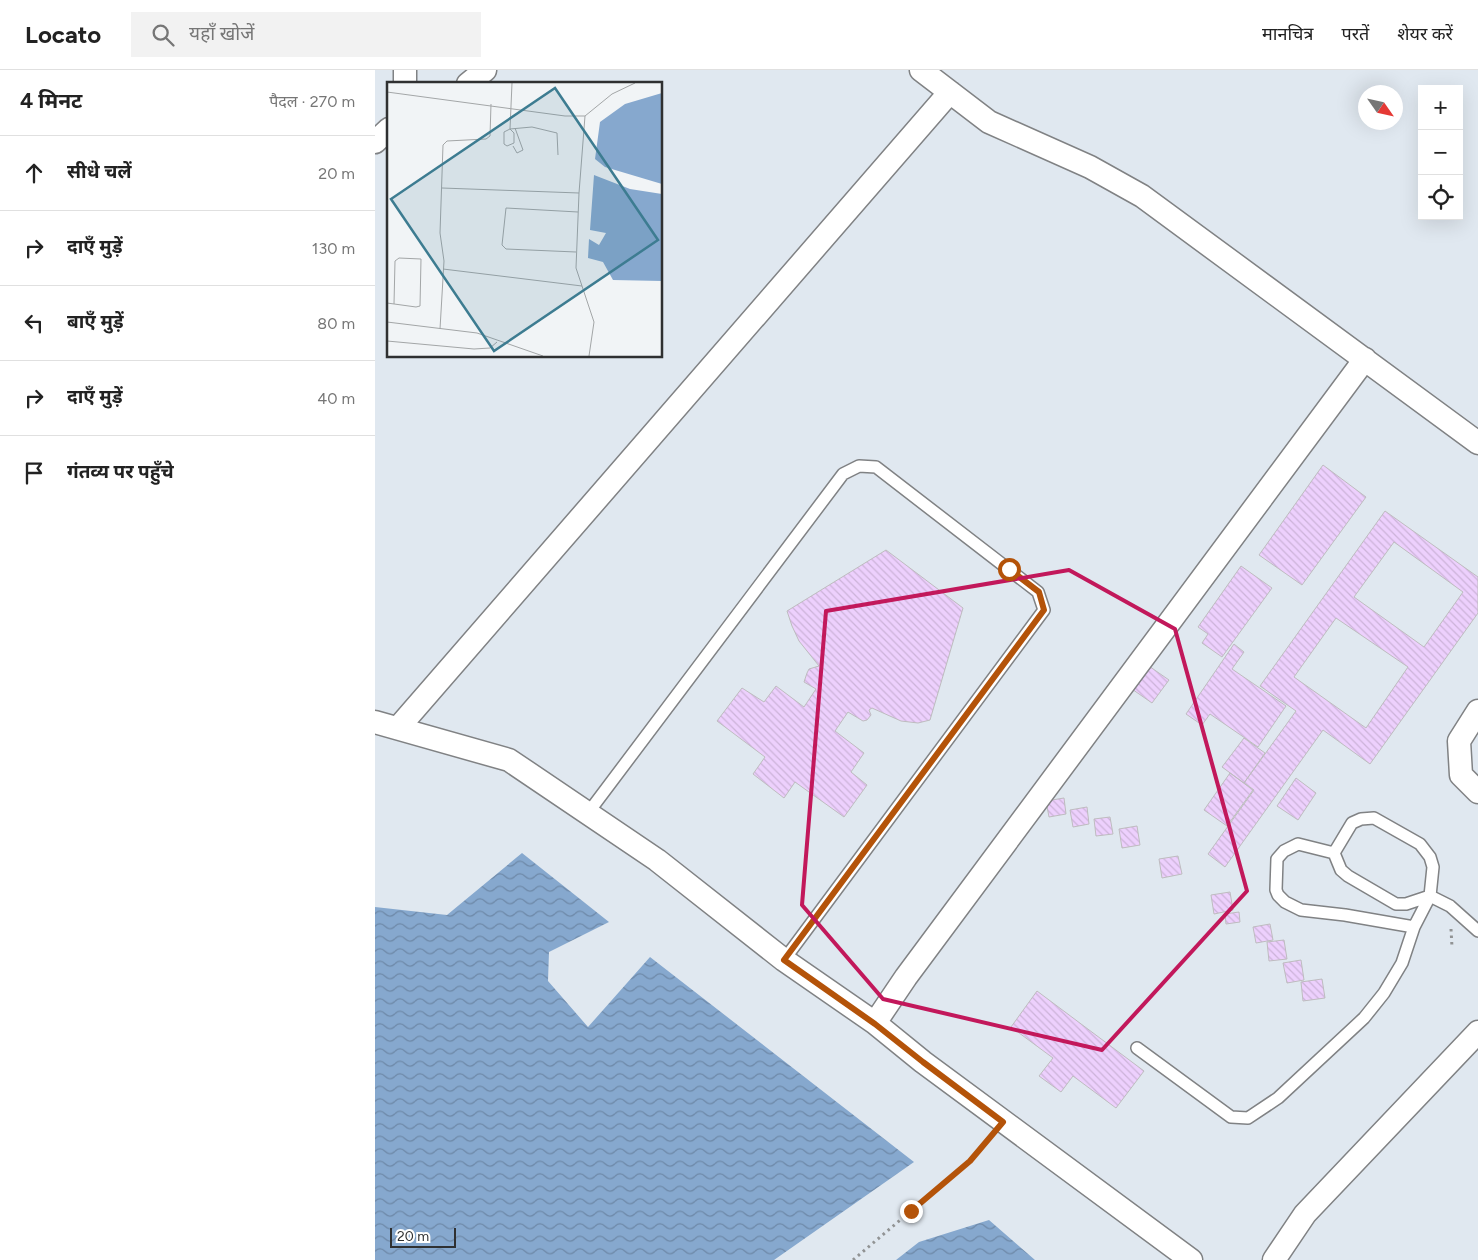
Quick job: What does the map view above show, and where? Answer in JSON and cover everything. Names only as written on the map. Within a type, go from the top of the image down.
[{"type":"street","points":[[470,82],[485,70]]},
{"type":"street","points":[[921,70],[989,122],[1090,167],[1142,196],[1478,442]]},
{"type":"street","points":[[398,728],[950,92]]},
{"type":"street","points":[[375,142],[387,131]]},
{"type":"street","points":[[875,1024],[906,977],[1365,359]]},
{"type":"street","points":[[1478,711],[1459,741],[1461,775],[1478,792]]},
{"type":"street","points":[[375,722],[509,760],[657,860],[784,960],[875,1024],[1003,1122],[1191,1260]]},
{"type":"street","points":[[1274,1260],[1305,1214],[1478,1032]]},
{"type":"lane","points":[[588,813],[843,474],[859,466],[876,467],[1039,592],[1044,610],[784,960]]},
{"type":"lane","points":[[1137,1048],[1231,1117],[1248,1118],[1278,1098],[1364,1018],[1384,993],[1402,963],[1414,927],[1430,896],[1433,867],[1430,857],[1420,844],[1374,818],[1361,819],[1352,824],[1334,854]]},
{"type":"lane","points":[[1334,854],[1297,844],[1284,851],[1277,859],[1276,890],[1278,895],[1285,902],[1301,910],[1345,915],[1414,927]]},
{"type":"lane","points":[[1334,854],[1341,870],[1348,876],[1396,904],[1406,904],[1430,896],[1449,906],[1478,931]]},
{"type":"path","points":[[853,1260],[970,1161],[1003,1122]]},
{"type":"highlighted area","points":[[1069,570],[1175,629],[1247,891],[1102,1050],[883,999],[802,905],[826,611]]},
{"type":"shaded area","points":[[375,70],[1478,70],[1478,1260],[375,1260]]},
{"type":"water","points":[[522,853],[609,922],[549,952],[548,981],[588,1027],[650,957],[914,1162],[774,1260],[375,1260],[375,907],[447,915]]},
{"type":"water","points":[[989,1220],[1035,1260],[896,1260],[919,1242]]},
{"type":"building","points":[[1323,465],[1366,497],[1302,585],[1259,555]]},
{"type":"building","points":[[1385,511],[1478,577],[1478,613],[1370,764],[1323,730],[1225,867],[1208,854],[1254,790],[1244,783],[1296,711],[1260,686]],"holes":[[[1394,542],[1463,592],[1424,647],[1354,597]],[[1336,618],[1408,667],[1366,728],[1294,677]]]},
{"type":"building","points":[[886,550],[963,608],[930,720],[918,723],[901,721],[872,708],[869,710],[871,715],[867,720],[863,721],[848,712],[835,731],[864,753],[851,772],[867,785],[844,817],[795,782],[784,798],[753,774],[765,757],[717,721],[742,688],[764,702],[776,686],[804,707],[816,689],[804,682],[807,673],[809,669],[819,666],[799,641],[787,611]]},
{"type":"building","points":[[1241,566],[1272,588],[1222,657],[1202,643],[1208,634],[1198,627]]},
{"type":"building","points":[[1234,644],[1244,652],[1232,669],[1286,706],[1258,747],[1210,714],[1202,725],[1186,714]]},
{"type":"building","points":[[1146,664],[1169,680],[1152,703],[1129,687]]},
{"type":"building","points":[[1244,738],[1265,753],[1244,783],[1222,767]]},
{"type":"building","points":[[1230,773],[1253,790],[1227,826],[1204,810]]},
{"type":"building","points":[[1296,778],[1316,793],[1298,820],[1277,806]]},
{"type":"building","points":[[1064,798],[1066,814],[1049,817],[1046,801]]},
{"type":"building","points":[[1087,807],[1089,824],[1073,827],[1070,810]]},
{"type":"building","points":[[1110,817],[1113,834],[1096,836],[1094,819]]},
{"type":"building","points":[[1137,826],[1140,845],[1122,848],[1119,829]]},
{"type":"building","points":[[1178,856],[1182,874],[1162,878],[1159,859]]},
{"type":"building","points":[[1230,892],[1233,910],[1214,914],[1211,895]]},
{"type":"building","points":[[1239,912],[1240,922],[1226,924],[1225,914]]},
{"type":"building","points":[[1270,924],[1273,940],[1256,943],[1253,927]]},
{"type":"building","points":[[1284,940],[1287,959],[1269,961],[1267,942]]},
{"type":"building","points":[[1301,960],[1304,980],[1287,983],[1283,963]]},
{"type":"building","points":[[1322,979],[1325,998],[1303,1001],[1301,982]]},
{"type":"building","points":[[1037,991],[1144,1071],[1116,1108],[1073,1076],[1061,1092],[1039,1076],[1053,1058],[1011,1027]]},
{"type":"route","points":[[911,1211],[970,1161],[1003,1122],[875,1024],[784,960],[1044,610],[1039,592],[1009,569]]}]
